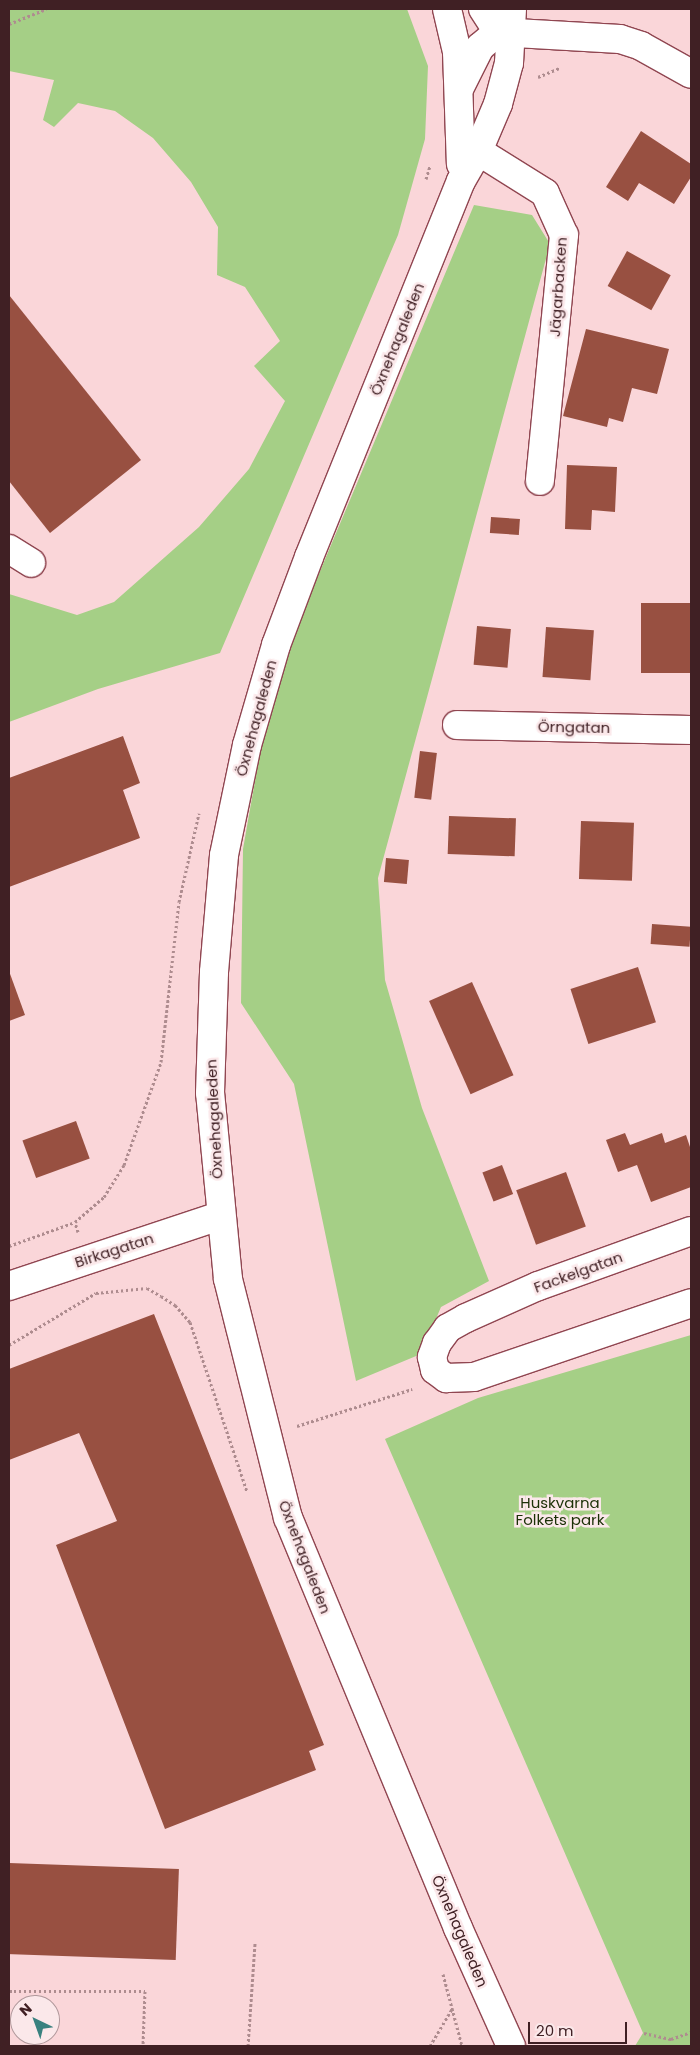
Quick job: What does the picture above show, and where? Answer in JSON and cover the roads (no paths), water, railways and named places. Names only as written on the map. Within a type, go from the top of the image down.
[{"type":"street","points":[[447,9],[457,52],[459,89],[469,148]]},
{"type":"street","points":[[483,9],[508,25],[620,39],[640,46],[691,74]]},
{"type":"street","points":[[459,89],[480,47],[508,25]]},
{"type":"street","name":"Öxnehagaleden","points":[[508,25],[498,104],[469,148],[461,181],[286,619],[247,745],[224,855],[214,972],[210,1093],[220,1216],[228,1280],[265,1434],[292,1526],[458,1928],[511,2046]]},
{"type":"street","name":"Jägarbacken","points":[[469,148],[545,193],[564,235],[540,481]]},
{"type":"street","name":"Örngatan","points":[[457,725],[691,730]]},
{"type":"street","name":"Birkagatan","points":[[9,1286],[220,1216]]},
{"type":"street","name":"Fackelgatan","points":[[691,1231],[538,1286],[466,1318],[448,1328],[437,1342],[432,1357],[435,1370],[446,1378],[474,1377],[588,1336],[691,1303]]},
{"type":"park label","name":"Huskvarna Folkets park","points":[[560,1510]]}]
